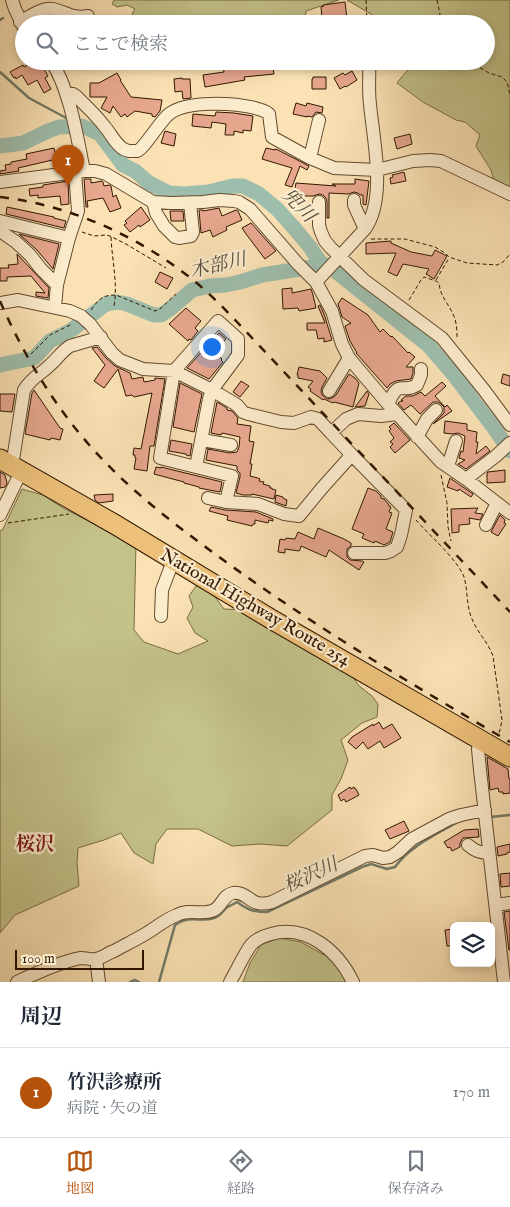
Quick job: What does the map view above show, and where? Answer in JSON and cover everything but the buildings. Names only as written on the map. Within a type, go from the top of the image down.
[{"type":"highway","name":"National Highway Route 254","points":[[11,466],[116,525],[271,619],[510,757]]},
{"type":"street","points":[[12,0],[18,15]]},
{"type":"street","points":[[33,15],[52,4],[54,9],[68,15]]},
{"type":"street","points":[[55,308],[57,285],[78,211],[80,172],[76,136],[66,94],[56,70]]},
{"type":"street","points":[[314,278],[338,258],[362,232],[374,211],[377,170],[369,102],[369,70]]},
{"type":"street","points":[[66,94],[76,96],[105,126],[124,150],[137,151],[170,113],[178,109],[211,103],[227,103],[267,111],[272,136],[310,158],[334,168],[377,170],[413,161],[430,160],[441,162],[510,194]]},
{"type":"street","points":[[310,158],[319,120]]},
{"type":"street","points":[[0,182],[95,171],[106,174],[153,202],[190,203],[219,200],[234,201],[244,205],[250,209],[298,264],[314,278],[332,311],[342,344],[349,358],[388,404],[444,464],[510,513]]},
{"type":"street","points":[[354,200],[362,232]]},
{"type":"street","points":[[153,202],[156,213],[164,226],[175,237],[179,238],[192,236],[190,203]]},
{"type":"street","points":[[319,202],[319,225],[321,232],[325,241],[338,258],[364,280],[442,338],[510,425]]},
{"type":"street","points":[[0,221],[71,234]]},
{"type":"street","points":[[0,231],[30,255],[41,270],[57,285]]},
{"type":"street","points":[[0,303],[18,300],[70,311],[84,319],[120,360],[143,369],[174,371],[212,390],[248,414],[281,422],[294,423],[311,416],[318,419],[406,510],[401,535],[396,547],[385,553],[354,553]]},
{"type":"street","points":[[196,467],[209,398],[212,390],[238,355],[238,339],[218,321],[174,371],[160,458],[196,467],[232,476],[226,502]]},
{"type":"street","points":[[4,519],[24,390],[30,381],[49,367],[66,348],[101,337]]},
{"type":"street","points":[[329,391],[349,358]]},
{"type":"street","points":[[388,404],[394,391],[398,388],[410,388],[417,385],[421,369]]},
{"type":"street","points":[[418,437],[426,419],[436,410]]},
{"type":"street","points":[[330,433],[352,415],[381,416],[397,414]]},
{"type":"street","points":[[202,440],[231,445]]},
{"type":"street","points":[[444,464],[456,441]]},
{"type":"street","points":[[466,479],[496,456],[510,442]]},
{"type":"street","points":[[208,498],[226,502],[258,504],[284,514],[299,516],[348,459],[350,454]]},
{"type":"street","points":[[486,525],[497,503]]},
{"type":"street","points":[[160,616],[162,590],[174,560]]},
{"type":"street","points":[[485,742],[478,749],[505,981]]},
{"type":"street","points":[[17,982],[68,962],[86,958],[96,959],[184,912],[207,913],[212,911],[218,908],[227,895],[240,894],[258,904],[264,905],[365,856],[390,857],[412,839],[461,814],[485,814]]},
{"type":"street","points":[[468,845],[472,850],[489,853]]},
{"type":"street","points":[[496,905],[510,903]]},
{"type":"street","points":[[230,982],[251,944],[260,937],[277,933],[305,935],[316,940],[332,951],[353,982]]},
{"type":"street","points":[[96,959],[99,982]]},
{"type":"path","points":[[366,0],[367,15]]},
{"type":"path","points":[[437,0],[440,15]]},
{"type":"path","points":[[484,70],[502,77],[507,82],[510,94]]},
{"type":"path","points":[[71,234],[86,232],[94,236],[110,236],[166,268]]},
{"type":"path","points":[[362,232],[368,239],[404,239],[435,247],[449,257],[467,263],[497,265],[503,262],[510,254]]},
{"type":"path","points":[[110,236],[116,295],[114,307]]},
{"type":"path","points":[[436,281],[449,257]]},
{"type":"path","points":[[404,310],[421,280],[424,278],[436,281],[455,319],[460,360]]},
{"type":"path","points":[[31,354],[50,335],[84,319],[103,297],[116,295],[155,311],[160,309],[176,294]]},
{"type":"path","points":[[444,464],[440,470],[447,503],[448,527],[451,541]]},
{"type":"path","points":[[406,510],[455,561],[463,575],[468,609],[472,619],[493,656],[502,720],[500,730],[485,742]]},
{"type":"path","points":[[4,519],[90,511]]},
{"type":"shaded area","points":[[114,0],[339,0],[306,11],[305,15],[132,15],[135,9],[127,5],[117,7],[112,4]]},
{"type":"shaded area","points":[[347,0],[510,0],[510,191],[494,181],[491,170],[476,146],[480,135],[465,122],[456,120],[423,102],[397,83],[407,70],[495,70],[495,15],[371,14]]},
{"type":"shaded area","points":[[22,489],[43,495],[63,508],[136,543],[134,630],[144,642],[178,654],[208,641],[195,633],[187,618],[193,607],[189,596],[196,586],[210,590],[224,609],[246,610],[351,673],[358,685],[372,696],[378,704],[377,717],[362,723],[341,740],[348,760],[341,779],[332,795],[332,810],[287,846],[260,844],[232,846],[198,829],[167,829],[156,844],[153,864],[134,853],[121,833],[78,848],[79,886],[15,915],[0,933],[0,531],[3,529]]},
{"type":"shaded area","points":[[279,938],[301,942],[326,956],[340,967],[347,982],[243,982],[250,963],[261,945]]},
{"type":"waterway","points":[[0,72],[29,98],[68,119]]},
{"type":"waterway","name":"兜川","points":[[0,146],[23,143],[59,127],[82,126],[100,134],[123,165],[135,171],[149,183],[169,193],[208,192],[233,186],[243,186],[259,194],[277,209],[295,229],[320,262],[334,270],[429,346],[454,375],[510,451]]},
{"type":"waterway","name":"木部川","points":[[0,365],[34,358],[50,341],[70,331],[106,304],[117,302],[154,315],[161,315],[192,290],[226,285],[262,275],[313,267]]},
{"type":"waterway","name":"桜沢川","points":[[490,817],[510,815]]},
{"type":"waterway","name":"桜沢川","points":[[159,982],[175,925],[191,919],[204,920],[214,918],[237,902],[251,910],[267,912],[362,867],[371,864],[387,869],[395,867],[415,847],[456,823]]},
{"type":"waterway","name":"桜沢川","points":[[130,982],[135,980],[139,982]]},
{"type":"railway","points":[[0,197],[50,207],[75,214],[99,224],[145,247],[195,281],[214,298],[510,612]]},
{"type":"railway","points":[[0,301],[29,359],[64,414],[91,447],[139,494],[208,549],[295,610],[510,742]]},
{"type":"place","name":"竹沢診療所","points":[[68,186]]},
{"type":"district","name":"桜沢","points":[[35,845]]}]
